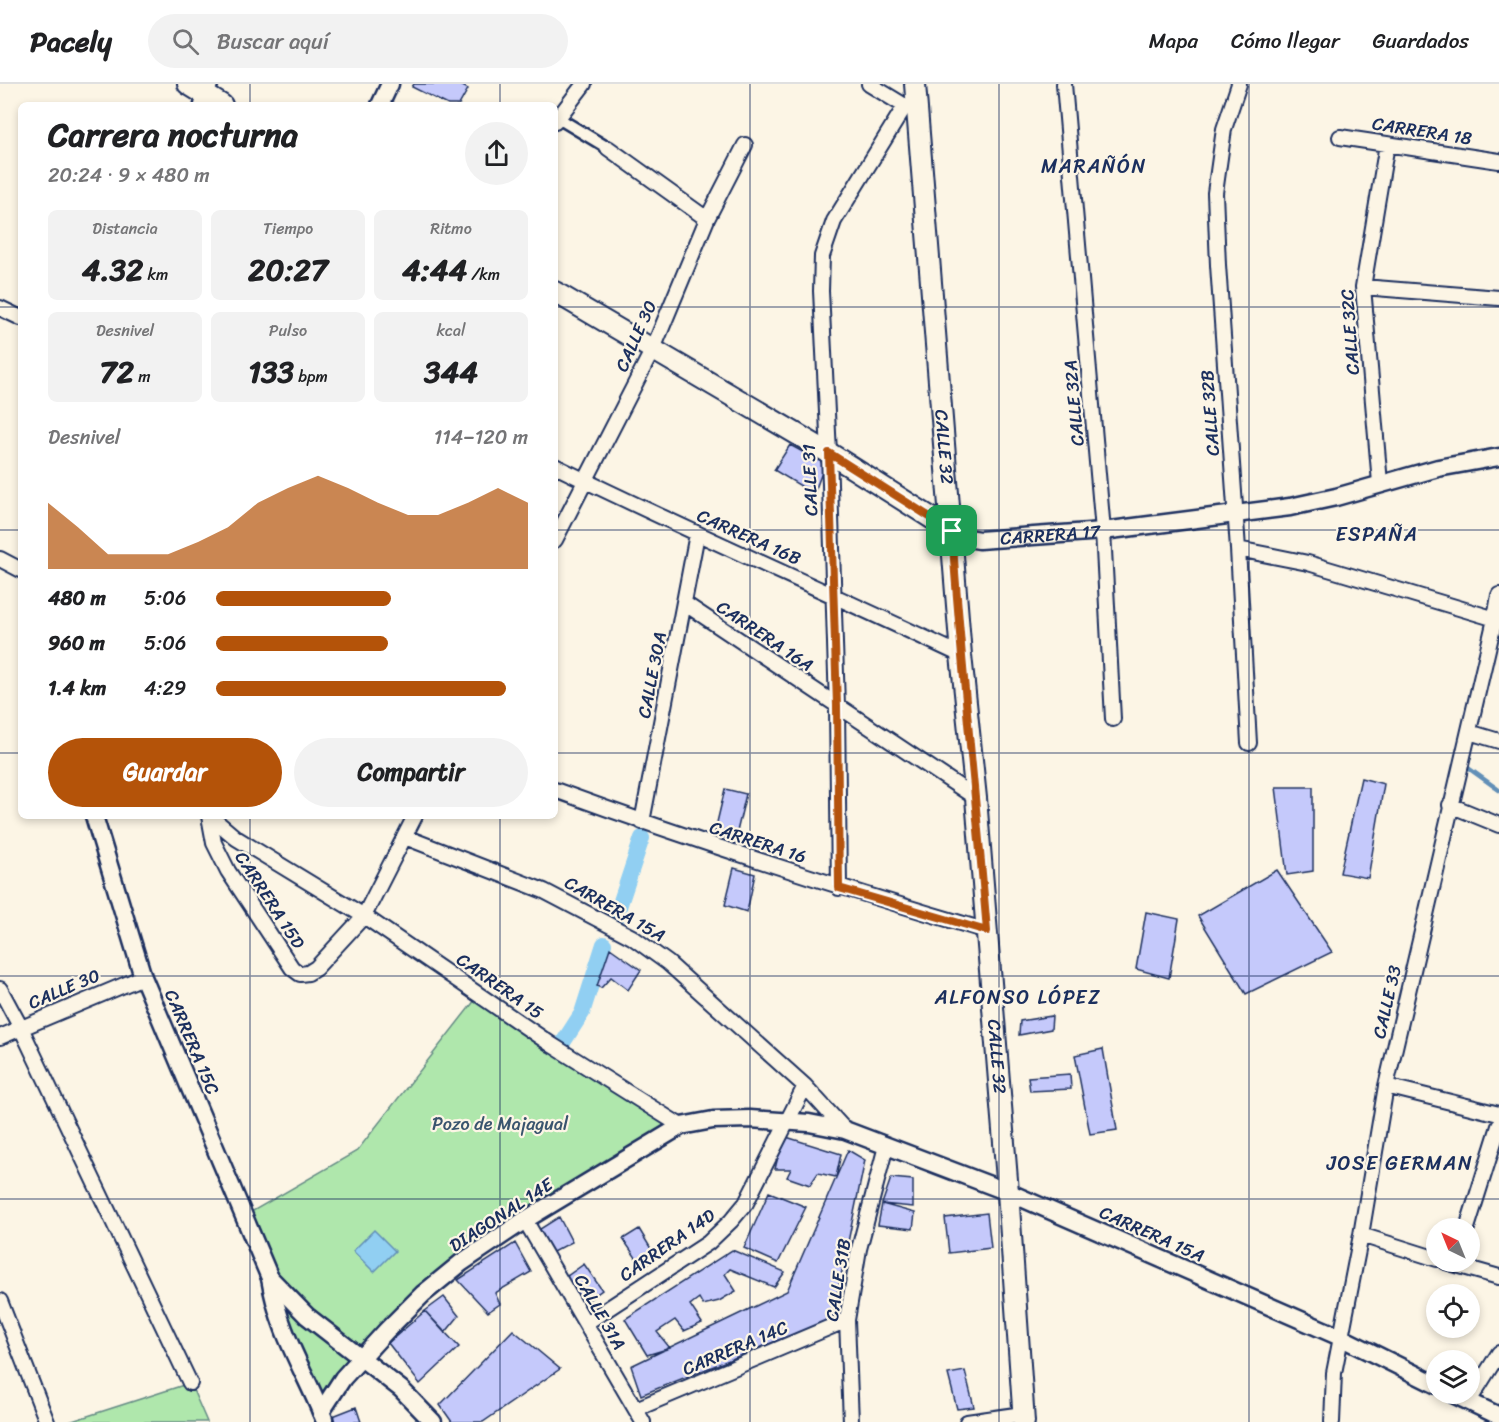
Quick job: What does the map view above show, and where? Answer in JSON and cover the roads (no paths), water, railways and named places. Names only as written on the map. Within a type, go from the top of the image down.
[{"type":"main road","points":[[188,84],[210,97]]},
{"type":"main road","name":"CALLE 32","points":[[915,84],[911,106],[976,798],[1008,1192],[1023,1418]]},
{"type":"main road","name":"CARRERA 17","points":[[558,294],[829,453],[952,531]]},
{"type":"street","points":[[381,102],[390,84]]},
{"type":"street","points":[[558,117],[584,84]]},
{"type":"street","points":[[869,84],[911,106]]},
{"type":"street","name":"CALLE 32A","points":[[1064,84],[1103,531],[1113,719]]},
{"type":"street","name":"CALLE 32B","points":[[1239,84],[1224,129],[1215,193],[1249,743]]},
{"type":"street","name":"CALLE 31","points":[[839,888],[837,706],[821,291],[822,255],[834,221],[911,106]]},
{"type":"street","points":[[558,121],[608,148],[707,219]]},
{"type":"street","name":"CARRERA 18","points":[[1340,137],[1499,161]]},
{"type":"street","name":"CALLE 32C","points":[[1380,483],[1363,287],[1388,144]]},
{"type":"street","name":"CALLE 30","points":[[558,534],[653,349],[707,219],[745,145]]},
{"type":"street","points":[[1363,287],[1499,298]]},
{"type":"street","points":[[0,308],[18,317]]},
{"type":"street","name":"CARRERA 17","points":[[952,531],[967,538],[979,540],[1103,531],[1235,515],[1336,497],[1438,468],[1499,457]]},
{"type":"street","name":"CARRERA 16B","points":[[558,467],[696,534],[961,655]]},
{"type":"street","name":"CALLE 30A","points":[[642,822],[696,534]]},
{"type":"street","points":[[1238,549],[1308,563],[1497,620]]},
{"type":"street","points":[[0,559],[18,568]]},
{"type":"street","name":"CALLE 33","points":[[1332,1422],[1334,1374],[1361,1235],[1386,1086],[1450,805],[1497,620],[1499,595]]},
{"type":"street","name":"CARRERA 16A","points":[[684,603],[976,798]]},
{"type":"street","points":[[1468,732],[1499,741]]},
{"type":"street","name":"CARRERA 16","points":[[558,791],[642,822],[839,888],[987,931]]},
{"type":"street","points":[[1450,805],[1499,825]]},
{"type":"street","name":"CARRERA 15C","points":[[95,819],[143,977],[270,1278],[275,1307],[286,1340],[323,1417]]},
{"type":"street","name":"CARRERA 15D","points":[[210,819],[214,843],[228,871],[292,968],[300,974],[308,973],[316,968],[364,916]]},
{"type":"street","name":"CARRERA 15","points":[[214,819],[236,838],[364,916],[552,1046],[681,1126]]},
{"type":"street","points":[[364,916],[414,819]]},
{"type":"street","name":"CARRERA 15A","points":[[405,837],[544,891],[632,937],[668,963],[805,1086],[845,1130]]},
{"type":"street","name":"CALLE 30","points":[[0,1036],[143,977]]},
{"type":"street","points":[[0,989],[21,1028],[190,1383]]},
{"type":"street","points":[[681,1126],[713,1120],[787,1120],[805,1086]]},
{"type":"street","points":[[1386,1086],[1499,1114]]},
{"type":"street","name":"CARRERA 15A","points":[[787,1120],[845,1130],[1008,1192],[1340,1337],[1426,1380]]},
{"type":"street","name":"CARRERA 14D","points":[[586,1323],[708,1243],[732,1221],[746,1203],[787,1120]]},
{"type":"street","name":"DIAGONAL 14E","points":[[323,1417],[334,1389],[423,1294],[461,1263],[525,1220],[681,1126]]},
{"type":"street","points":[[1470,1218],[1499,1126]]},
{"type":"street","name":"CALLE 31B","points":[[851,1422],[848,1320],[859,1249],[886,1146]]},
{"type":"street","name":"CALLE 31A","points":[[525,1220],[643,1422]]},
{"type":"street","points":[[1361,1235],[1426,1256]]},
{"type":"street","points":[[1480,1271],[1499,1277]]},
{"type":"street","name":"CARRERA 15C","points":[[270,1278],[319,1326],[361,1359]]},
{"type":"street","points":[[0,1301],[47,1422]]},
{"type":"street","name":"CARRERA 14C","points":[[636,1409],[848,1320]]},
{"type":"street","points":[[286,1340],[291,1334],[304,1327],[319,1326]]},
{"type":"street","points":[[1480,1382],[1499,1353]]},
{"type":"street","points":[[361,1359],[401,1389],[433,1422]]},
{"type":"street","points":[[1474,1404],[1499,1416]]},
{"type":"street","points":[[967,1422],[1023,1418]]},
{"type":"water","points":[[374,1230],[395,1251],[374,1272],[353,1251]]},
{"type":"waterway","points":[[1464,765],[1499,790]]},
{"type":"waterway","points":[[615,919],[642,838]]},
{"type":"waterway","points":[[564,1041],[582,1013],[604,944]]},
{"type":"district","name":"MARAÑÓN","points":[[1094,166]]},
{"type":"district","name":"ESPAÑA","points":[[1377,534]]},
{"type":"district","name":"ALFONSO LÓPEZ","points":[[1018,997]]},
{"type":"district","name":"JOSE GERMAN","points":[[1400,1163]]},
{"type":"park label","name":"Pozo de Majagual","points":[[500,1124]]}]
